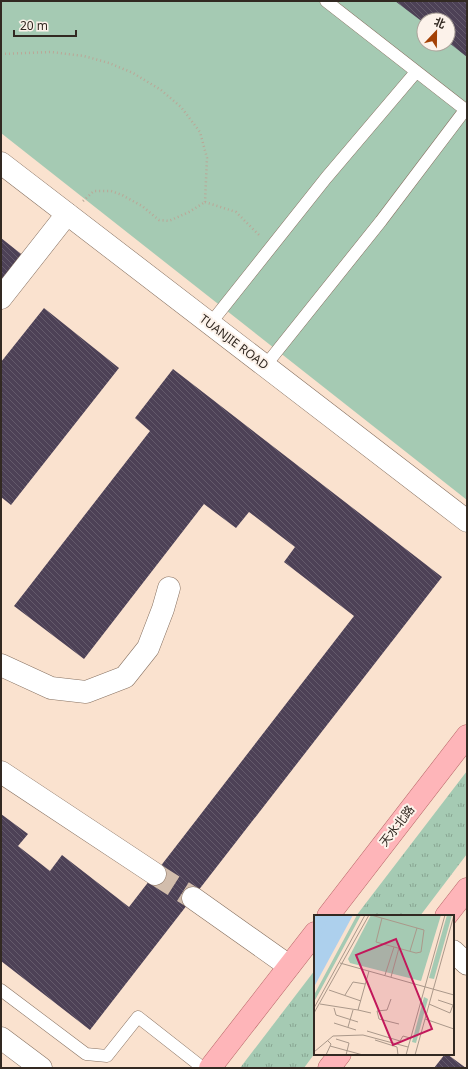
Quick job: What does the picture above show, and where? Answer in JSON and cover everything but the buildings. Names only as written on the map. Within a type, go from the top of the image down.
[{"type":"main road","name":"天水北路","points":[[329,915],[467,736]]},
{"type":"main road","points":[[447,915],[467,889]]},
{"type":"main road","points":[[210,1068],[314,934]]},
{"type":"main road","points":[[329,1068],[339,1055]]},
{"type":"street","name":"TUANJIE ROAD","points":[[1,163],[467,521]]},
{"type":"street","points":[[1,298],[68,214]]},
{"type":"street","points":[[1,665],[51,688],[86,692],[125,677],[148,648],[163,609],[169,588]]},
{"type":"street","points":[[1,772],[155,874]]},
{"type":"street","points":[[193,898],[289,966]]},
{"type":"street","points":[[454,953],[467,964]]},
{"type":"street","points":[[1,1038],[41,1068]]},
{"type":"lane","points":[[265,366],[381,221],[466,111],[326,1]]},
{"type":"lane","points":[[210,324],[326,178],[416,72]]},
{"type":"lane","points":[[1,990],[86,1054],[107,1056],[138,1017],[203,1068]]},
{"type":"path","points":[[1,54],[51,52],[84,56],[109,63],[133,73],[161,90],[181,107],[200,132],[207,158],[205,202]]},
{"type":"path","points":[[68,214],[94,192],[111,191],[122,195],[142,206],[159,220],[169,221],[189,212],[205,202],[236,212],[271,247]]},
{"type":"green space","points":[[1,1],[467,1],[467,500],[1,133]]},
{"type":"green space","points":[[467,771],[467,854],[421,915],[357,915]]},
{"type":"green space","points":[[314,971],[314,1054],[304,1068],[240,1068]]},
{"type":"tunnel","points":[[155,874],[193,898]]}]
